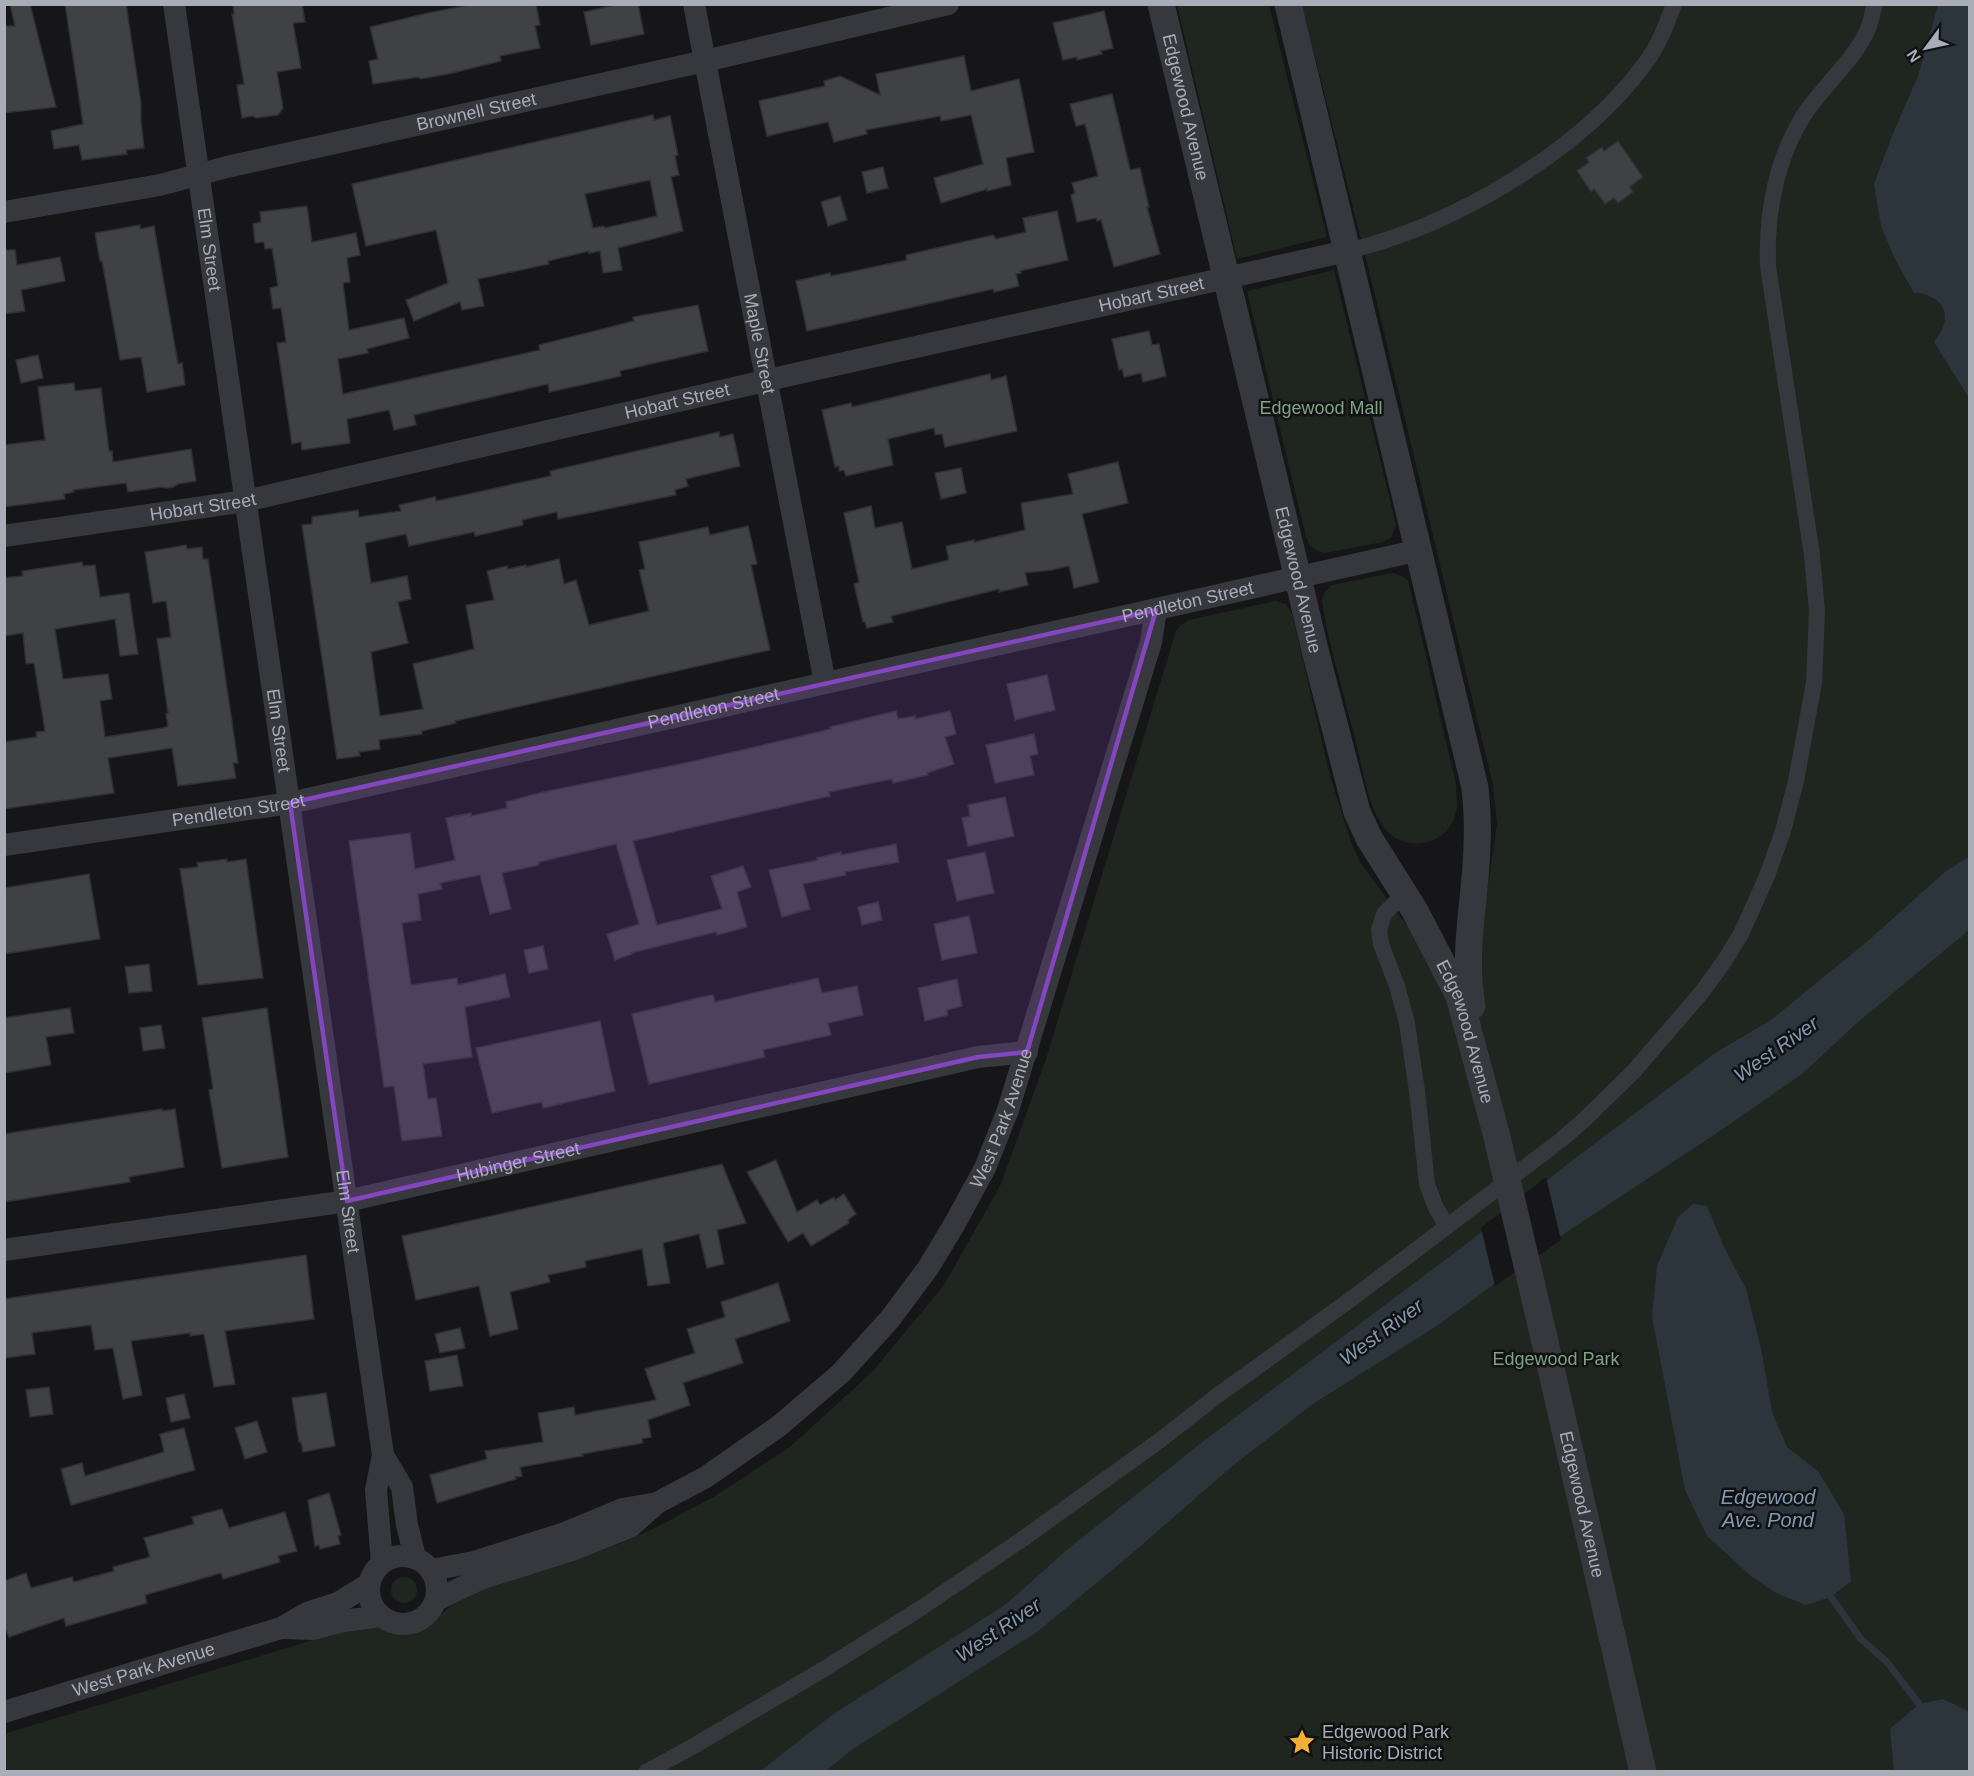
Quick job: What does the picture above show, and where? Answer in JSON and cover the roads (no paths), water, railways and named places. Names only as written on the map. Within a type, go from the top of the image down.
[{"type":"street","name":"Elm Street","points":[[174,4],[383,1455],[376,1490],[382,1563]]},
{"type":"street","name":"Maple Street","points":[[694,4],[825,683]]},
{"type":"street","name":"Brownell Street","points":[[4,212],[160,185],[948,4]]},
{"type":"street","name":"Edgewood Avenue","points":[[1161,4],[1298,578],[1357,812],[1369,838],[1426,931],[1459,996],[1496,1133],[1643,1772]]},
{"type":"street","name":"Edgewood Avenue","points":[[1288,4],[1475,788],[1477,846],[1468,931],[1467,968],[1470,996],[1496,1133]]},
{"type":"street","points":[[1347,251],[1388,240],[1438,221],[1507,183],[1555,150],[1598,115],[1644,65],[1661,39],[1674,4]]},
{"type":"street","points":[[646,1772],[824,1669],[918,1610],[1024,1538],[1354,1297],[1561,1140],[1584,1120],[1634,1071],[1672,1029],[1725,960],[1741,934],[1767,876],[1783,831],[1799,769],[1814,683],[1816,612],[1804,495],[1772,305],[1767,239],[1770,207],[1789,144],[1805,114],[1867,31],[1875,4]]},
{"type":"street","name":"Hobart Street","points":[[4,536],[245,501],[767,380],[1347,251]]},
{"type":"street","name":"Pendleton Street","points":[[4,845],[290,803],[1420,550]]},
{"type":"street","name":"West Park Avenue","points":[[436,1600],[480,1579],[630,1527],[657,1503],[706,1478],[779,1426],[841,1373],[890,1319],[928,1268],[985,1168],[1008,1110],[1151,642],[1156,610]]},
{"type":"street","points":[[1404,894],[1384,914],[1379,930],[1381,944],[1397,986],[1407,1023],[1416,1079],[1427,1184],[1436,1208],[1447,1226]]},
{"type":"street","name":"Hubinger Street","points":[[4,1250],[347,1201],[986,1056],[1027,1052]]},
{"type":"street","name":"Elm Street","points":[[383,1455],[402,1487],[407,1525],[423,1564]]},
{"type":"street","name":"West Park Avenue","points":[[423,1564],[484,1559],[565,1533],[623,1509],[657,1503]]},
{"type":"street","points":[[399,1555],[423,1564],[438,1586],[436,1600],[426,1615],[411,1624],[399,1624],[381,1616],[374,1609],[370,1599],[369,1584],[376,1568],[399,1555]]},
{"type":"street","name":"West Park Avenue","points":[[4,1712],[281,1628],[308,1613],[338,1603],[369,1584]]},
{"type":"street","name":"West Park Avenue","points":[[281,1628],[312,1629],[344,1621],[381,1616]]},
{"type":"water","points":[[1938,5],[1969,5],[1969,398],[1934,342],[1945,317],[1942,305],[1927,295],[1914,293],[1894,257],[1881,226],[1874,184],[1918,76]]},
{"type":"water","name":"West River","points":[[1969,857],[1969,930],[1857,1023],[1802,1074],[1562,1235],[1438,1325],[1313,1404],[1236,1463],[1037,1632],[850,1751],[826,1771],[759,1772],[832,1715],[1005,1605],[1069,1548],[1205,1440],[1715,1053],[1771,1020],[1869,940],[1946,871]]},
{"type":"water","name":"Edgewood Ave. Pond","points":[[1693,1204],[1707,1206],[1724,1247],[1746,1289],[1762,1353],[1772,1412],[1787,1447],[1818,1471],[1844,1514],[1851,1581],[1831,1597],[1806,1605],[1776,1593],[1752,1577],[1707,1536],[1685,1490],[1652,1317],[1657,1266],[1678,1217]]},
{"type":"water","points":[[1943,1699],[1969,1713],[1969,1771],[1894,1771],[1890,1729],[1919,1704]]},
{"type":"waterway","points":[[1831,1597],[1861,1639],[1887,1662],[1919,1704]]},
{"type":"place","name":"Edgewood Park Historic District","points":[[1302,1742]]},
{"type":"park label","name":"Edgewood Mall","points":[[1321,408]]},
{"type":"park label","name":"Edgewood Park","points":[[1556,1359]]}]
